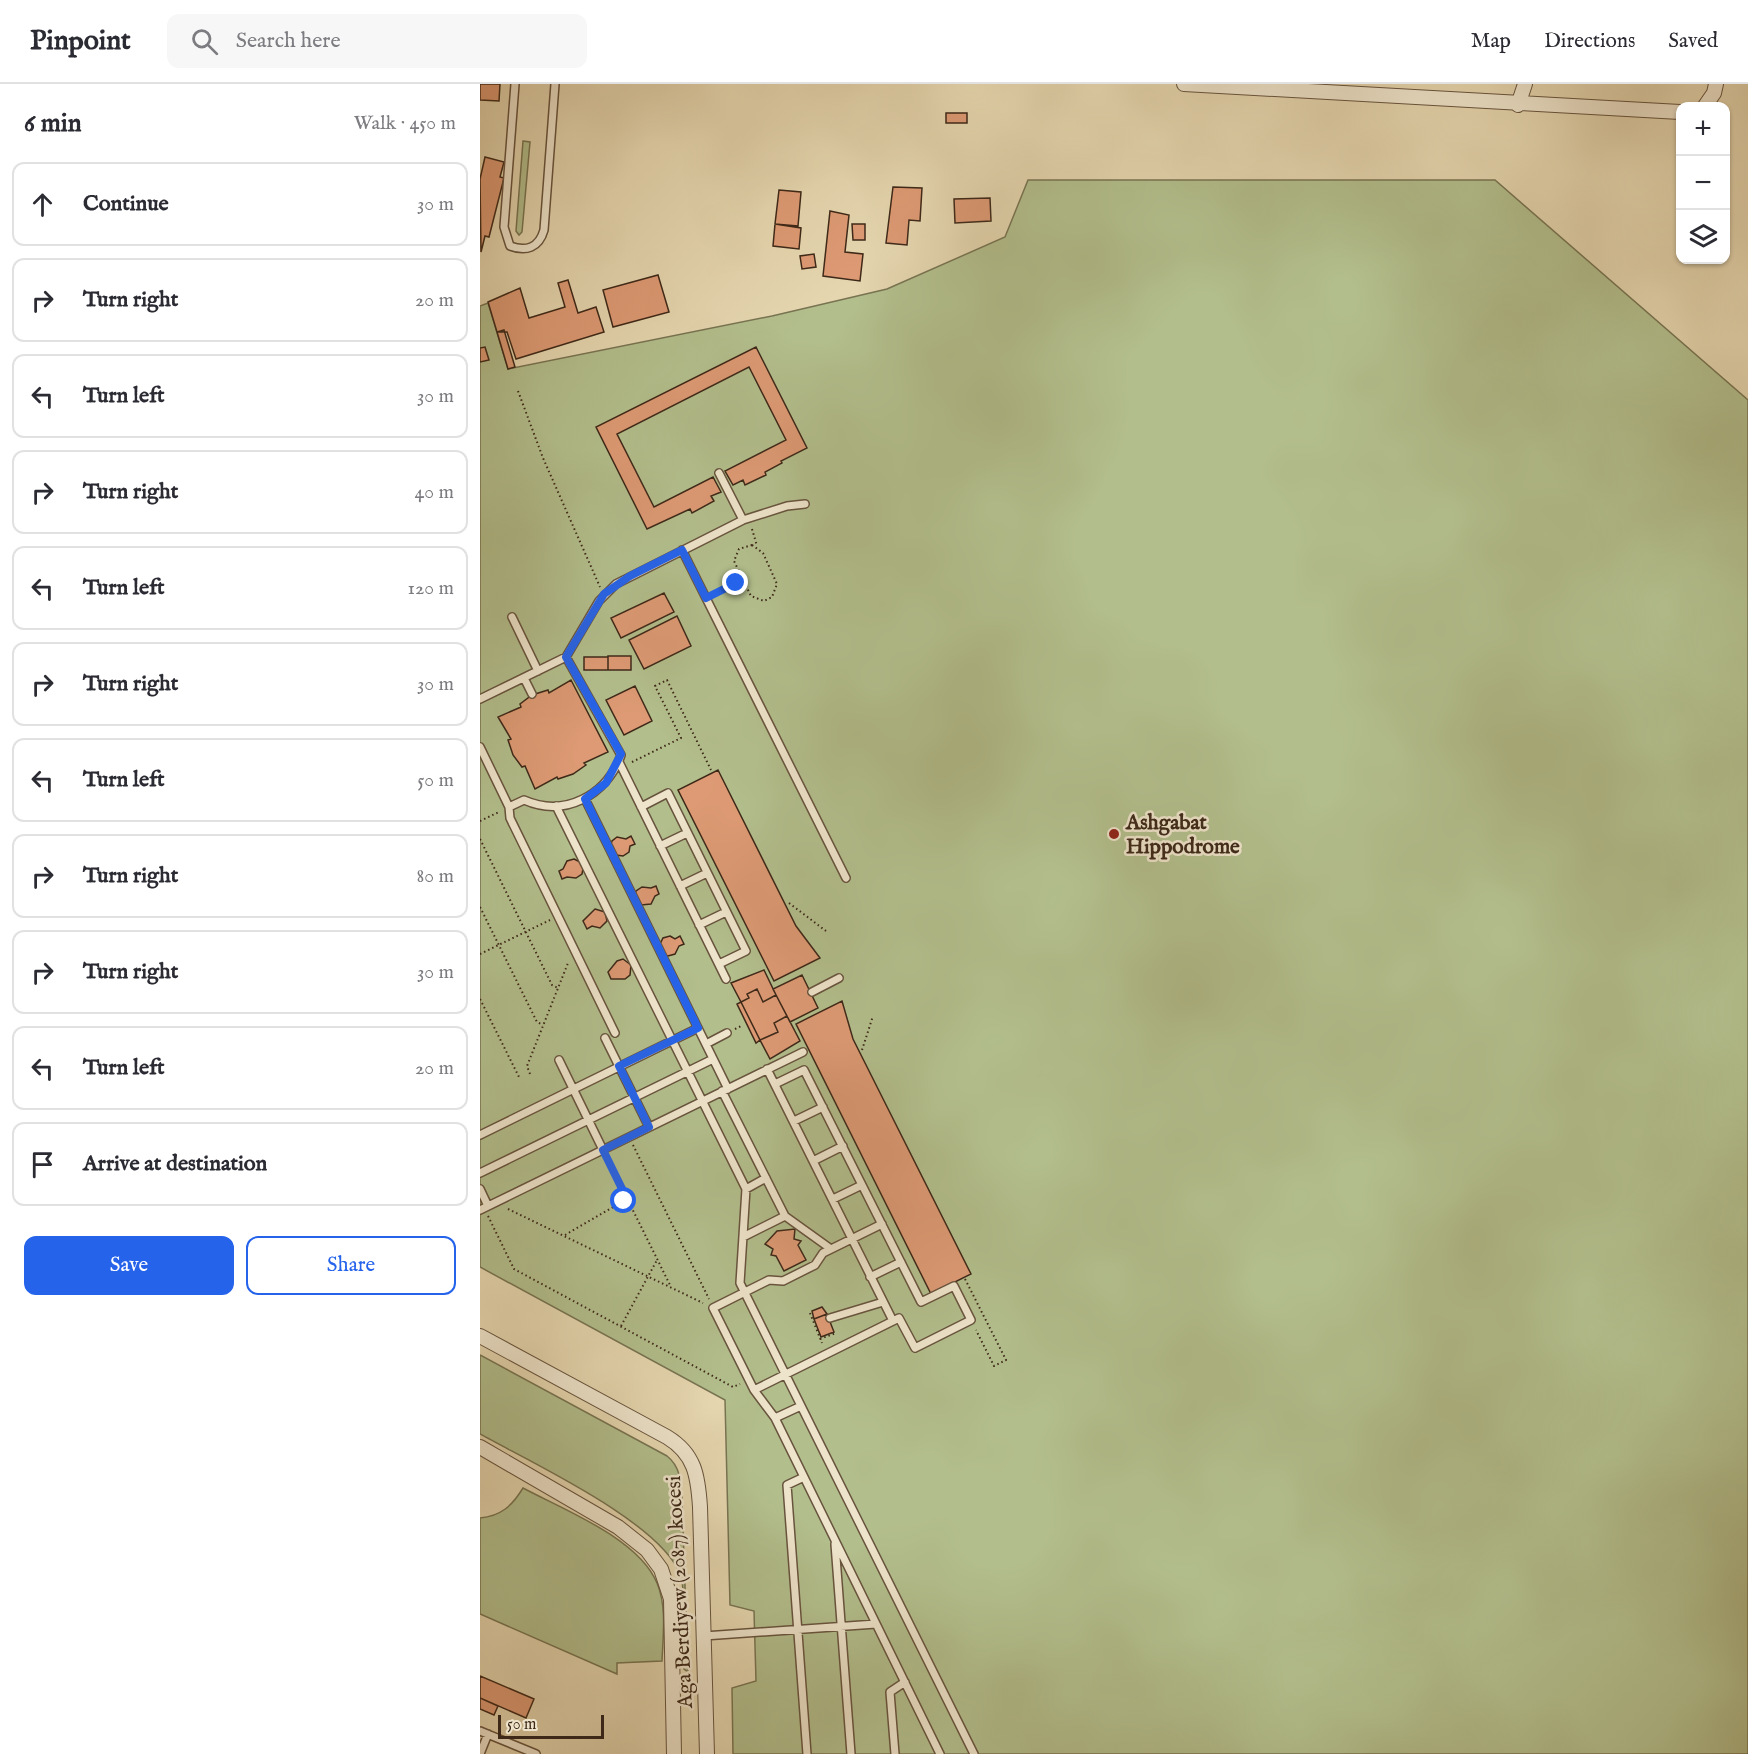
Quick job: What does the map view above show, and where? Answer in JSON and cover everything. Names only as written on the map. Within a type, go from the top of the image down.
[{"type":"street","points":[[1184,84],[1362,88],[1521,95],[1676,110]]},
{"type":"street","points":[[1338,84],[1362,88]]},
{"type":"street","points":[[1709,102],[1716,84]]},
{"type":"street","name":"Aga Berdiyew (2087) kocesi","points":[[480,1336],[667,1437],[685,1449],[694,1464],[699,1493],[707,1754]]},
{"type":"street","points":[[480,1448],[618,1527],[647,1550],[661,1569],[671,1599],[674,1754]]},
{"type":"lane","points":[[515,84],[504,226],[510,246],[522,250],[534,246],[542,238],[544,230],[555,84]]},
{"type":"lane","points":[[719,473],[745,519]]},
{"type":"lane","points":[[480,699],[566,657],[604,594],[630,576],[745,519],[787,506],[805,504]]},
{"type":"lane","points":[[682,550],[846,878]]},
{"type":"lane","points":[[512,617],[538,671]]},
{"type":"lane","points":[[566,657],[621,754],[620,765],[726,979]]},
{"type":"lane","points":[[524,678],[532,694]]},
{"type":"lane","points":[[480,747],[509,807],[510,818],[615,1033]]},
{"type":"lane","points":[[509,807],[524,800],[556,806],[585,799],[606,783],[620,765]]},
{"type":"lane","points":[[641,807],[668,793],[746,951],[719,964]]},
{"type":"lane","points":[[585,799],[706,1044],[725,1090],[785,1216],[831,1249]]},
{"type":"lane","points":[[556,806],[746,1189],[740,1283],[974,1754]]},
{"type":"lane","points":[[660,846],[687,833]]},
{"type":"lane","points":[[680,886],[707,873]]},
{"type":"lane","points":[[699,925],[726,912]]},
{"type":"lane","points":[[812,992],[839,978]]},
{"type":"lane","points":[[480,1135],[698,1028]]},
{"type":"lane","points":[[706,1044],[727,1033]]},
{"type":"lane","points":[[605,1038],[649,1127]]},
{"type":"lane","points":[[480,1189],[484,1208],[803,1052]]},
{"type":"lane","points":[[480,1173],[713,1059]]},
{"type":"lane","points":[[559,1060],[603,1150]]},
{"type":"lane","points":[[767,1069],[893,1321]]},
{"type":"lane","points":[[754,1390],[899,1318],[915,1348],[971,1320],[954,1286],[921,1302],[804,1070],[775,1084]]},
{"type":"lane","points":[[794,1121],[823,1107]]},
{"type":"lane","points":[[813,1161],[843,1146]]},
{"type":"lane","points":[[746,1189],[766,1178]]},
{"type":"lane","points":[[833,1199],[862,1185]]},
{"type":"lane","points":[[742,1237],[785,1216]]},
{"type":"lane","points":[[882,1224],[823,1253],[815,1265],[783,1281],[769,1280],[713,1308],[754,1390],[775,1418],[940,1754]]},
{"type":"lane","points":[[870,1277],[901,1262]]},
{"type":"lane","points":[[830,1318],[883,1302]]},
{"type":"lane","points":[[775,1418],[801,1406]]},
{"type":"lane","points":[[804,1477],[787,1485],[807,1754]]},
{"type":"lane","points":[[835,1540],[851,1754]]},
{"type":"lane","points":[[704,1636],[876,1624]]},
{"type":"lane","points":[[895,1754],[890,1692],[905,1682]]},
{"type":"lane","points":[[480,1731],[536,1754]]},
{"type":"lane","points":[[480,1754],[488,1734]]},
{"type":"path","points":[[518,391],[543,458],[604,594]]},
{"type":"path","points":[[745,519],[757,540],[756,546],[771,570],[777,589],[768,600],[759,601],[751,596],[734,561],[736,552],[742,546],[756,546]]},
{"type":"path","points":[[706,598],[742,580]]},
{"type":"path","points":[[620,765],[681,738],[655,686],[667,680],[711,770]]},
{"type":"path","points":[[480,821],[509,807]]},
{"type":"path","points":[[480,840],[552,985],[558,988]]},
{"type":"path","points":[[789,903],[826,931]]},
{"type":"path","points":[[480,907],[537,1022],[543,1025]]},
{"type":"path","points":[[480,954],[558,915]]},
{"type":"path","points":[[530,1074],[527,1066],[543,1025],[570,958],[577,955]]},
{"type":"path","points":[[480,999],[520,1079]]},
{"type":"path","points":[[862,1050],[873,1016]]},
{"type":"path","points":[[629,1137],[713,1308]]},
{"type":"path","points":[[603,1150],[671,1287]]},
{"type":"path","points":[[564,1236],[627,1199]]},
{"type":"path","points":[[500,1200],[504,1207],[713,1308]]},
{"type":"path","points":[[484,1208],[514,1269],[733,1387],[749,1380]]},
{"type":"path","points":[[621,1327],[657,1260]]},
{"type":"path","points":[[965,1279],[1006,1360],[994,1366],[971,1320]]},
{"type":"path","points":[[810,1313],[826,1354]]},
{"type":"path","points":[[820,1339],[836,1333]]},
{"type":"green space","points":[[523,141],[530,142],[522,232],[519,235],[516,231]]},
{"type":"green space","name":"Ashgabat Hippodrome","points":[[1028,180],[1495,180],[1748,400],[1748,1754],[733,1754],[732,1688],[756,1681],[754,1611],[730,1605],[725,1400],[480,1267],[480,306],[488,303],[508,369],[772,316],[887,289],[1005,237]]},
{"type":"green space","points":[[480,1355],[672,1460],[679,1476],[682,1494],[688,1672],[684,1669],[682,1583],[680,1574],[668,1554],[621,1514],[560,1477],[480,1434]]},
{"type":"green space","points":[[523,1488],[617,1539],[634,1552],[647,1567],[657,1583],[662,1602],[664,1621],[662,1661],[617,1663],[617,1674],[480,1614],[480,1518],[494,1515],[505,1509]]},
{"type":"building","points":[[480,84],[500,84],[499,101],[480,100]]},
{"type":"building","points":[[946,113],[967,113],[967,123],[946,123]]},
{"type":"building","points":[[485,157],[504,162],[500,177],[504,178],[489,237],[485,236],[481,252],[480,179]]},
{"type":"building","points":[[893,187],[922,188],[920,221],[909,220],[907,245],[886,243]]},
{"type":"building","points":[[779,190],[801,192],[798,226],[775,224]]},
{"type":"building","points":[[990,198],[991,221],[955,223],[954,199]]},
{"type":"building","points":[[830,211],[849,215],[845,252],[863,254],[860,281],[823,276]]},
{"type":"building","points":[[775,224],[801,228],[799,249],[773,246]]},
{"type":"building","points":[[852,224],[865,224],[865,240],[853,240]]},
{"type":"building","points":[[814,254],[816,267],[802,269],[800,256]]},
{"type":"building","points":[[658,275],[669,312],[613,327],[603,290]]},
{"type":"building","points":[[568,280],[578,313],[596,307],[604,332],[516,359],[507,332],[497,332],[488,302],[520,288],[529,318],[565,307],[558,283]]},
{"type":"building","points":[[504,330],[515,367],[508,369],[497,332]]},
{"type":"building","points":[[485,347],[489,360],[480,362],[480,348]]},
{"type":"building","points":[[756,347],[807,448],[781,461],[782,463],[765,472],[766,475],[745,485],[743,480],[733,485],[725,471],[786,440],[749,367],[617,434],[654,507],[713,477],[721,492],[711,496],[714,501],[692,513],[690,509],[647,529],[596,427]]},
{"type":"building","points":[[664,593],[674,612],[621,638],[611,618]]},
{"type":"building","points":[[677,616],[691,646],[644,669],[629,640]]},
{"type":"building","points":[[608,656],[631,656],[631,670],[608,670]]},
{"type":"building","points":[[584,657],[608,657],[608,670],[584,670]]},
{"type":"building","points":[[571,680],[608,752],[584,763],[586,765],[573,774],[558,779],[557,777],[535,789],[525,766],[522,767],[513,755],[508,740],[511,739],[498,717],[521,707],[520,704],[532,695],[548,690],[549,693]]},
{"type":"building","points":[[635,686],[652,721],[624,735],[606,700]]},
{"type":"building","points":[[718,770],[796,926],[820,958],[774,981],[678,790]]},
{"type":"building","points":[[631,836],[635,844],[630,846],[629,852],[623,856],[616,855],[612,841],[617,837],[626,839]]},
{"type":"building","points":[[574,859],[580,862],[583,868],[582,874],[576,878],[562,879],[559,871],[563,869],[567,861]]},
{"type":"building","points":[[656,886],[659,894],[655,896],[651,904],[641,905],[635,894],[636,891],[642,887]]},
{"type":"building","points":[[595,909],[605,912],[607,921],[600,928],[592,926],[587,929],[583,921]]},
{"type":"building","points":[[670,936],[675,939],[680,936],[684,944],[679,946],[675,954],[668,956],[665,955],[660,944],[663,938]]},
{"type":"building","points":[[623,959],[631,965],[630,975],[625,979],[611,979],[608,972],[617,961]]},
{"type":"building","points":[[764,970],[776,995],[763,1002],[757,989],[747,994],[749,998],[741,1002],[731,983]]},
{"type":"building","points":[[802,975],[818,1008],[790,1022],[773,989]]},
{"type":"building","points":[[757,989],[763,1002],[776,995],[787,1016],[774,1023],[778,1032],[760,1040],[741,1002],[749,998],[747,994]]},
{"type":"building","points":[[842,1001],[853,1039],[971,1274],[931,1294],[796,1024]]},
{"type":"building","points":[[741,1002],[760,1040],[756,1043],[737,1004]]},
{"type":"building","points":[[787,1016],[800,1041],[770,1059],[760,1040],[778,1032],[774,1023]]},
{"type":"building","points":[[795,1229],[794,1239],[801,1241],[798,1245],[806,1260],[784,1271],[776,1256],[771,1255],[773,1249],[765,1244],[777,1231]]},
{"type":"building","points":[[822,1307],[827,1314],[814,1319],[812,1311]]},
{"type":"building","points":[[827,1314],[834,1332],[821,1337],[814,1319]]},
{"type":"building","points":[[480,1676],[534,1699],[526,1718],[480,1698]]},
{"type":"building","points":[[480,1698],[498,1706],[494,1715],[480,1709]]},
{"type":"place","name":"Ashgabat Hippodrome","points":[[1114,834]]},
{"type":"route","points":[[624,1201],[627,1199],[603,1150],[649,1127],[619,1066],[698,1028],[585,799],[606,783],[618,765],[621,754],[566,657],[604,594],[630,576],[682,550],[706,598],[736,583]]}]
